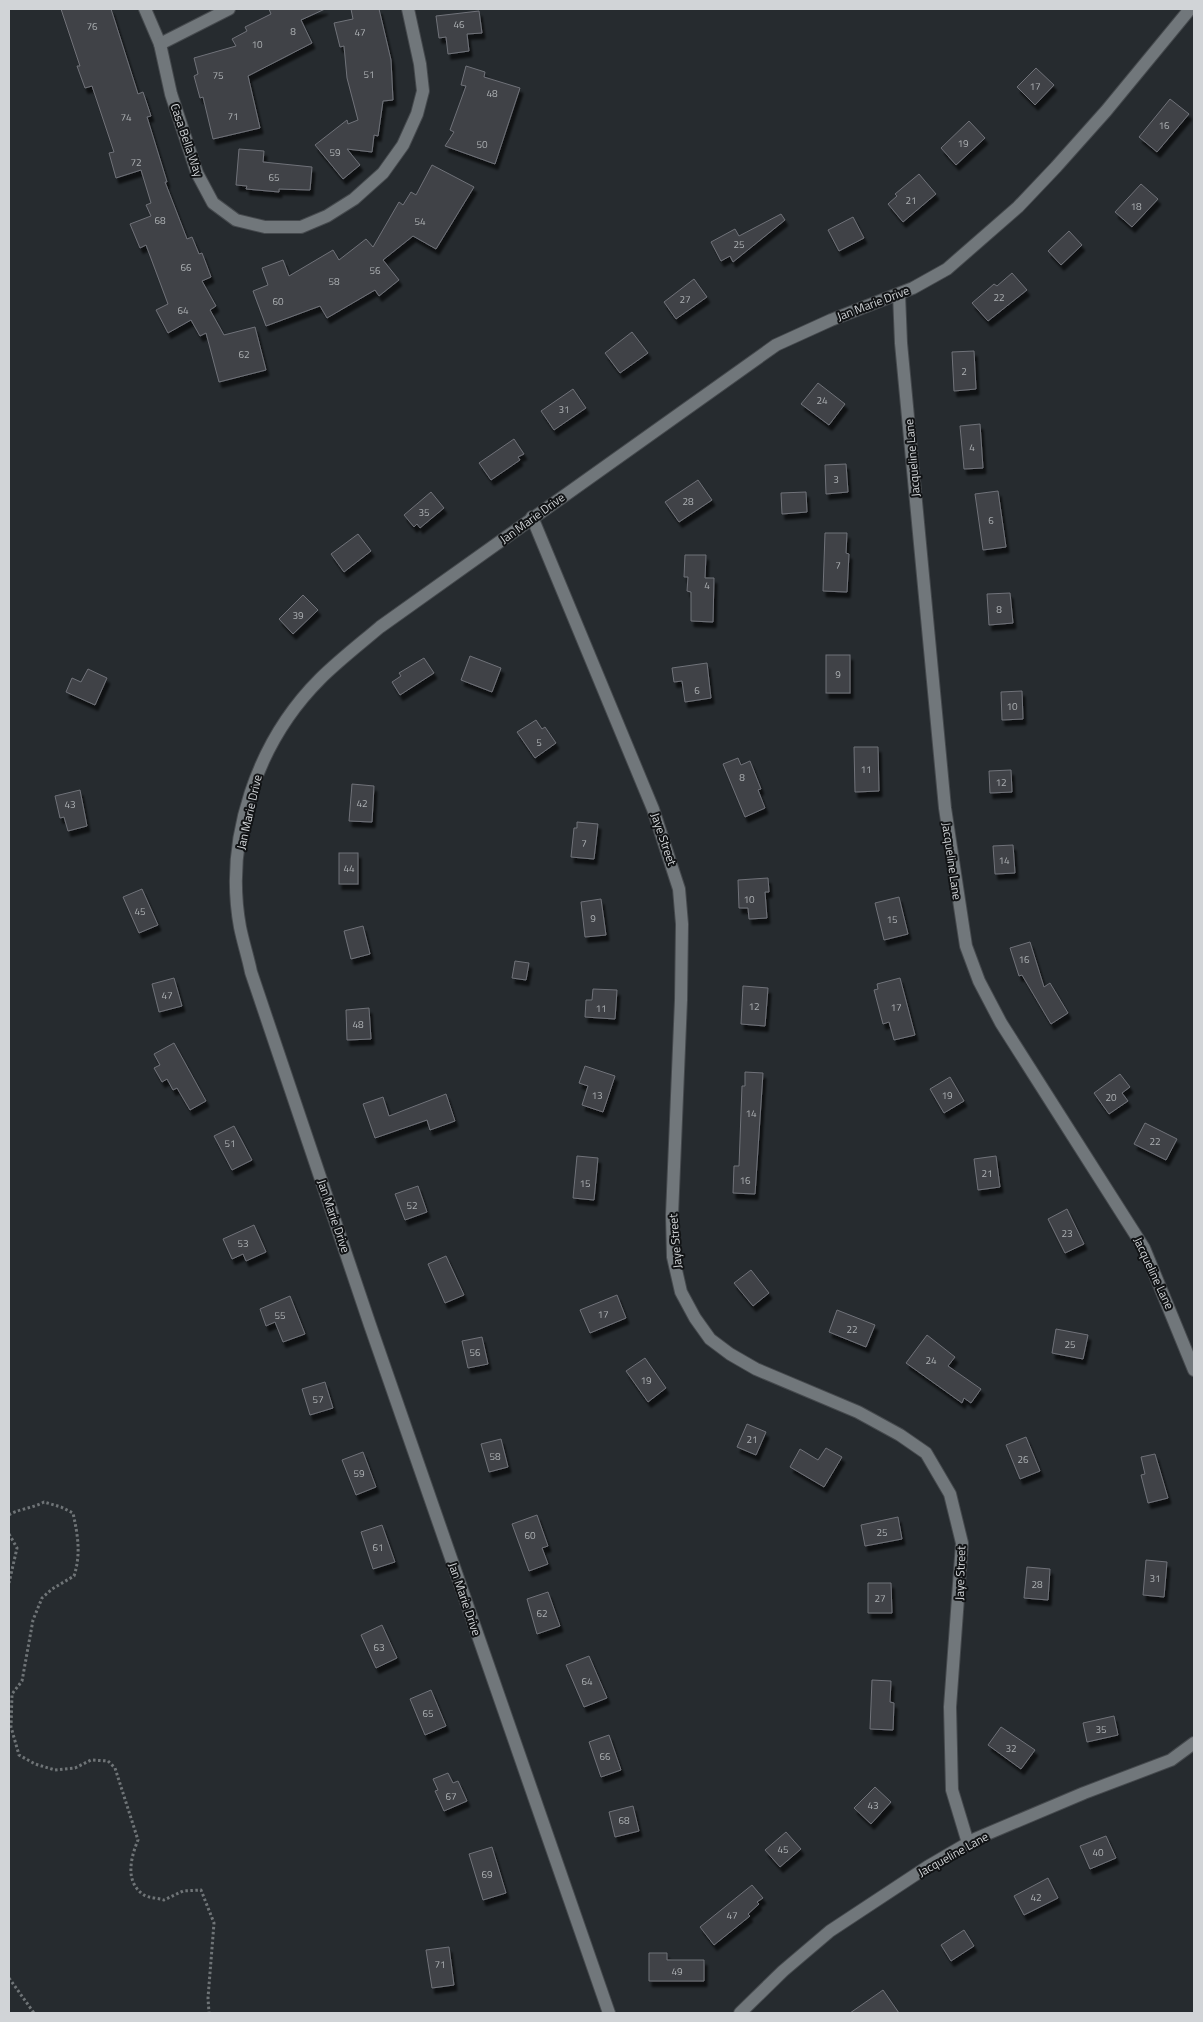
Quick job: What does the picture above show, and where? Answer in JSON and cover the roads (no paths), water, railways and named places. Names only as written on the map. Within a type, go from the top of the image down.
[{"type":"street","name":"Casa Bella Way","points":[[145,9],[160,44],[171,94],[197,173],[213,203],[236,220],[265,227],[301,227],[327,216],[354,198],[383,173],[403,145],[417,114],[423,91],[420,64],[408,9]]},
{"type":"street","points":[[160,44],[229,9]]},
{"type":"street","name":"Jan Marie Drive","points":[[610,2013],[251,972],[240,927],[238,906],[239,850],[250,794],[262,760],[280,729],[300,702],[319,680],[380,627],[465,568],[532,517],[776,346],[831,320],[899,294],[947,269],[1018,207],[1106,111],[1190,9]]},
{"type":"street","name":"Jacqueline Lane","points":[[899,294],[901,343],[945,808],[966,946],[979,980],[1001,1023],[1144,1248],[1194,1370]]},
{"type":"street","name":"Jaye Street","points":[[532,517],[653,809],[679,889],[682,924],[681,1000],[672,1215],[673,1257],[681,1292],[695,1318],[710,1339],[756,1370],[858,1412],[900,1435],[926,1453],[950,1494],[962,1543],[950,1707],[952,1790],[968,1843]]},
{"type":"street","name":"Jacqueline Lane","points":[[740,2013],[783,1971],[830,1931],[927,1867],[968,1843],[1084,1793],[1171,1760],[1194,1743]]}]
